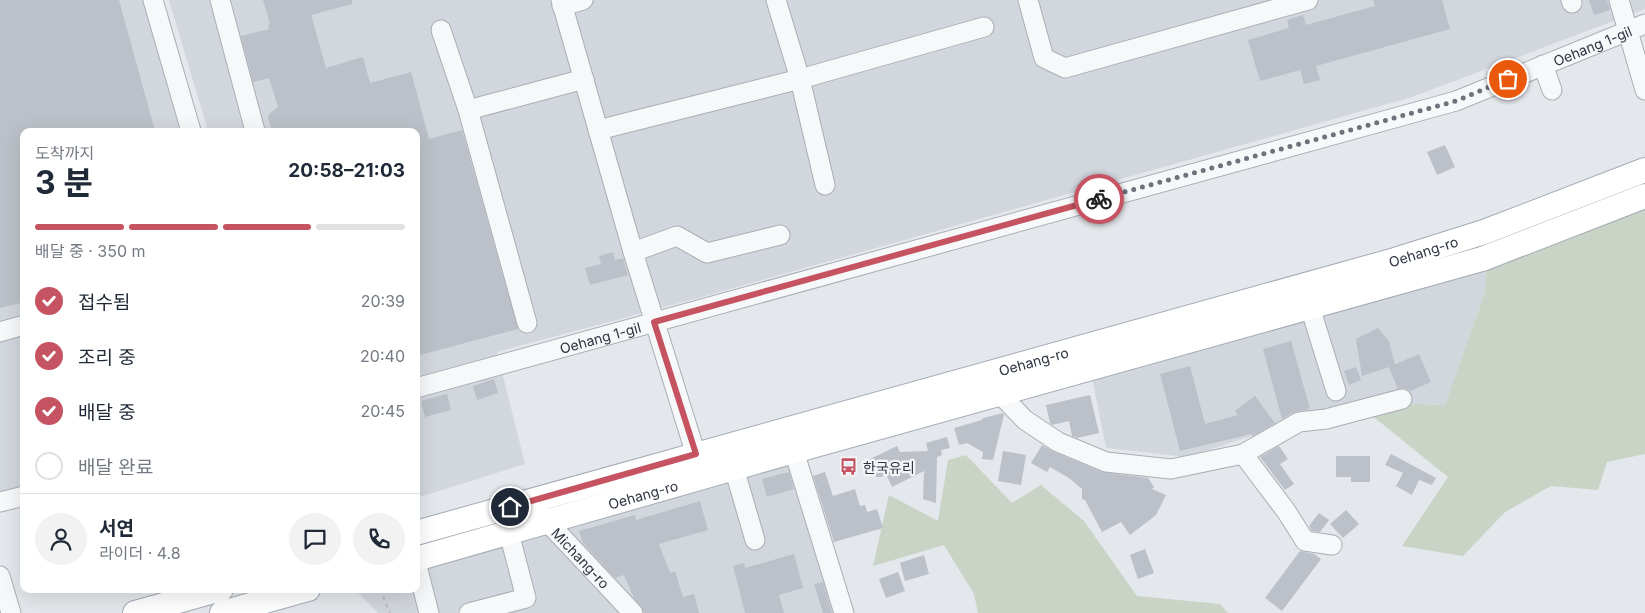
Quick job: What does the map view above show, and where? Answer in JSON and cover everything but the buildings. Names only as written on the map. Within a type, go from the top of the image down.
[{"type":"main road","name":"Oehang-ro","points":[[420,532],[1395,260],[1484,232],[1645,170]]},
{"type":"main road","name":"Oehang-ro","points":[[420,559],[794,451],[1482,259],[1645,196]]},
{"type":"main road","points":[[135,613],[207,593]]},
{"type":"main road","points":[[222,613],[294,593]]},
{"type":"street","points":[[153,0],[190,128]]},
{"type":"street","points":[[220,0],[254,128]]},
{"type":"street","points":[[583,0],[561,3],[632,252],[696,454]]},
{"type":"street","points":[[776,0],[800,80],[825,185]]},
{"type":"street","points":[[1028,0],[1044,58],[1065,68],[1308,0]]},
{"type":"street","points":[[1619,0],[1637,27],[1645,90]]},
{"type":"street","points":[[598,130],[800,80],[984,27]]},
{"type":"street","name":"Oehang 1-gil","points":[[420,387],[1456,101],[1637,27]]},
{"type":"street","points":[[441,30],[468,110],[527,323]]},
{"type":"street","points":[[1543,65],[1552,90]]},
{"type":"street","points":[[468,110],[584,79]]},
{"type":"street","points":[[632,252],[677,236],[708,253],[780,235]]},
{"type":"street","points":[[1310,307],[1336,391]]},
{"type":"street","points":[[0,332],[20,326]]},
{"type":"street","points":[[1000,394],[1025,420],[1058,442],[1106,462],[1172,469],[1242,454],[1300,422],[1326,419],[1402,400]]},
{"type":"street","points":[[794,451],[844,613]]},
{"type":"street","points":[[1242,454],[1286,511],[1305,541],[1332,545]]},
{"type":"street","points":[[734,468],[755,540]]},
{"type":"street","points":[[0,502],[20,497]]},
{"type":"street","name":"Michang-ro","points":[[529,501],[633,613]]},
{"type":"street","points":[[469,613],[526,598],[509,532]]},
{"type":"street","points":[[0,576],[11,613]]},
{"type":"street","points":[[420,576],[429,613]]},
{"type":"path","points":[[382,593],[390,613]]},
{"type":"shaded area","points":[[0,0],[143,0],[179,128],[20,128],[20,491],[0,497]]},
{"type":"shaded area","points":[[169,0],[1645,0],[1645,9],[1412,97],[709,295],[497,352],[525,464],[420,497],[420,128],[207,128]]},
{"type":"shaded area","points":[[1486,269],[1485,292],[1445,405],[1355,402],[1187,457],[1106,448],[1092,377]]},
{"type":"shaded area","points":[[793,459],[837,613],[378,613],[358,593],[420,593],[420,566]]},
{"type":"green space","points":[[1645,209],[1645,454],[1607,462],[1598,490],[1551,486],[1505,512],[1463,556],[1402,546],[1448,477],[1355,402],[1445,405],[1485,292],[1486,269]]},
{"type":"green space","points":[[966,455],[1012,503],[1041,485],[1084,521],[1137,596],[1220,604],[1228,613],[978,613],[974,594],[944,545],[873,566],[889,495],[938,521],[948,460]]},
{"type":"way so far","points":[[1099,199],[1456,101],[1508,79]]},
{"type":"place","name":"한국유리","points":[[849,467]]},
{"type":"route","points":[[510,507],[696,454],[654,322],[1099,199]]}]
